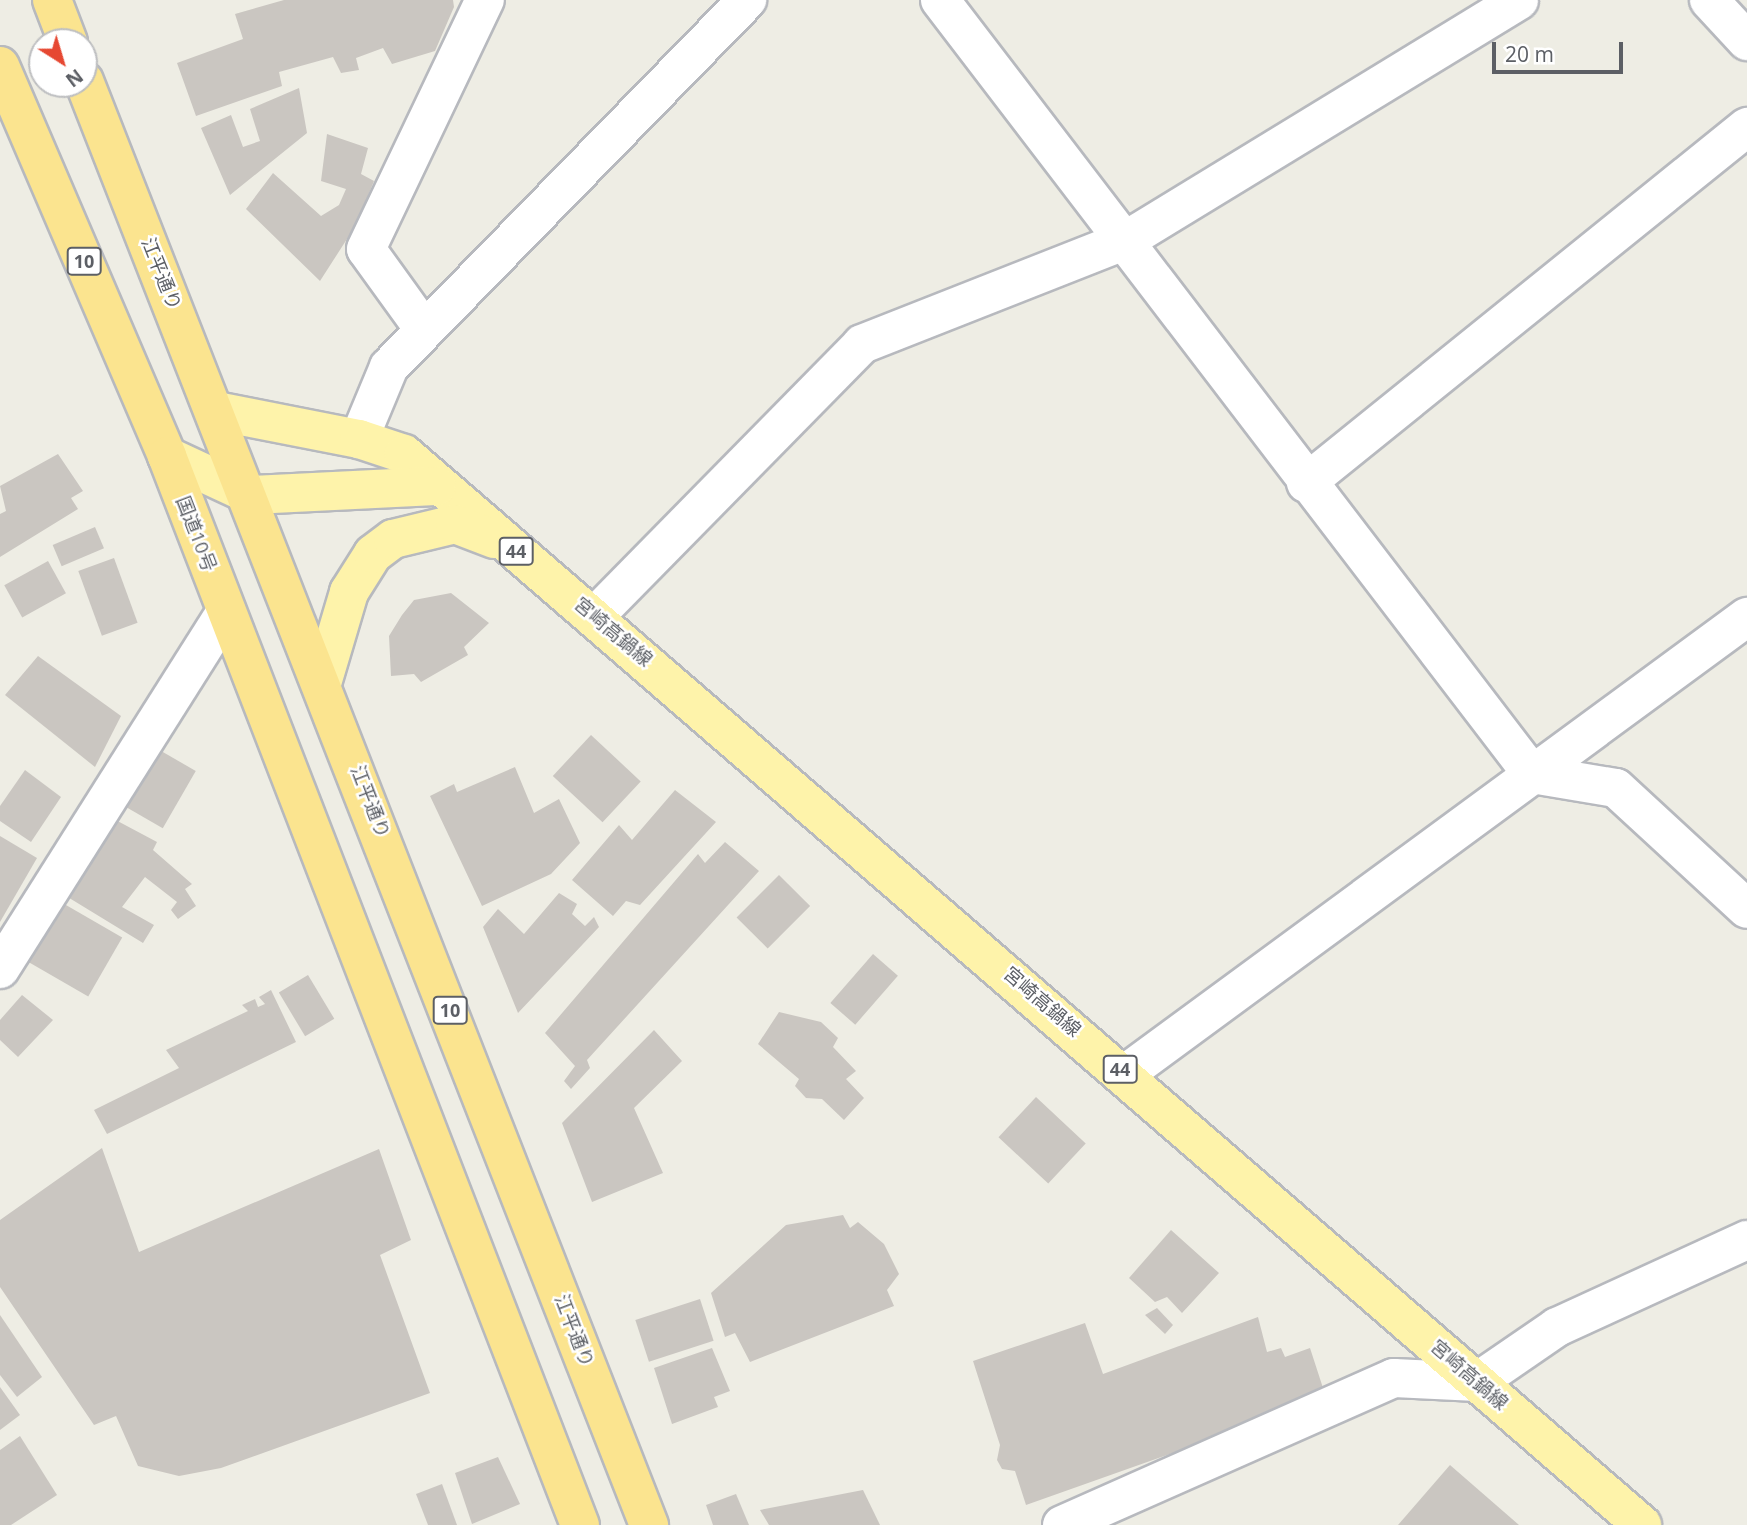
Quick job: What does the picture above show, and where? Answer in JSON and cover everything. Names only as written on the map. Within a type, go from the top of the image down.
[{"type":"highway","points":[[52,0],[63,28]]},
{"type":"highway","name":"10","points":[[0,66],[167,456]]},
{"type":"highway","name":"江平通り","points":[[91,98],[251,495],[649,1525]]},
{"type":"highway","name":"国道10号","points":[[167,456],[226,612]]},
{"type":"highway","name":"10","points":[[226,612],[580,1525]]},
{"type":"main road","name":"宮崎高鍋線","points":[[216,411],[359,439],[404,454],[437,486],[595,616],[1125,1074],[1642,1525]]},
{"type":"main road","points":[[167,456],[251,495],[437,486]]},
{"type":"main road","points":[[323,680],[343,606],[373,554],[393,540],[455,524],[506,543]]},
{"type":"street","points":[[423,328],[366,249],[485,0]]},
{"type":"street","points":[[359,439],[389,367],[423,328],[747,0]]},
{"type":"street","points":[[940,0],[1128,239],[1306,483],[1532,774],[1616,788],[1747,909]]},
{"type":"street","points":[[595,616],[862,344],[1128,239],[1519,0]]},
{"type":"street","points":[[1709,0],[1747,41]]},
{"type":"street","points":[[1306,483],[1747,127]]},
{"type":"street","points":[[0,969],[226,612]]},
{"type":"street","points":[[1125,1074],[1747,617]]},
{"type":"street","points":[[1062,1525],[1394,1378],[1477,1382],[1558,1327],[1747,1241]]},
{"type":"building","points":[[284,0],[453,0],[454,7],[435,51],[392,64],[383,48],[356,58],[359,70],[341,73],[333,57],[279,72],[282,86],[196,116],[177,63],[243,39],[235,14]]},
{"type":"building","points":[[299,88],[307,133],[230,195],[201,128],[231,115],[243,147],[260,141],[250,109]]},
{"type":"building","points":[[327,134],[368,148],[361,174],[374,181],[356,225],[320,281],[246,209],[273,173],[321,216],[339,205],[346,189],[321,181]]},
{"type":"building","points":[[58,454],[83,491],[71,498],[78,509],[0,557],[0,514],[6,511],[0,486]]},
{"type":"building","points":[[95,527],[104,548],[62,566],[53,545]]},
{"type":"building","points":[[114,558],[138,623],[102,636],[78,571]]},
{"type":"building","points":[[48,561],[66,593],[22,618],[4,585]]},
{"type":"building","points":[[451,593],[489,623],[464,647],[468,655],[421,682],[414,674],[391,676],[389,636],[402,615],[414,600]]},
{"type":"building","points":[[38,656],[121,716],[95,767],[5,695]]},
{"type":"building","points":[[591,735],[641,781],[603,822],[553,776]]},
{"type":"building","points":[[149,744],[196,771],[163,828],[116,801]]},
{"type":"building","points":[[515,767],[534,813],[559,799],[580,843],[551,874],[482,906],[430,796],[454,784],[457,792]]},
{"type":"building","points":[[25,770],[61,797],[31,842],[0,821],[0,806]]},
{"type":"building","points":[[675,790],[716,822],[640,905],[626,901],[613,916],[572,880],[619,825],[632,840]]},
{"type":"building","points":[[110,817],[157,842],[153,850],[192,884],[185,889],[196,906],[178,919],[171,910],[177,902],[145,877],[122,907],[154,925],[143,943],[66,896]]},
{"type":"building","points":[[0,836],[37,858],[0,922]]},
{"type":"building","points":[[725,842],[759,871],[587,1060],[590,1068],[571,1089],[564,1081],[575,1066],[545,1033],[698,854],[705,863]]},
{"type":"building","points":[[779,875],[810,906],[768,949],[737,917]]},
{"type":"building","points":[[559,893],[577,904],[572,914],[585,926],[594,917],[599,927],[518,1013],[483,927],[498,909],[524,934]]},
{"type":"building","points":[[59,901],[122,938],[88,996],[25,960]]},
{"type":"building","points":[[873,954],[898,976],[855,1025],[830,1003]]},
{"type":"building","points":[[308,975],[334,1019],[305,1036],[279,993]]},
{"type":"building","points":[[271,990],[296,1042],[107,1134],[94,1110],[179,1068],[166,1050],[248,1011],[242,1005],[255,999],[258,1007],[265,1004],[259,997]]},
{"type":"building","points":[[22,995],[53,1020],[18,1057],[0,1040],[0,1020]]},
{"type":"building","points":[[779,1012],[821,1022],[838,1038],[833,1047],[856,1071],[846,1079],[864,1098],[844,1120],[822,1099],[806,1098],[795,1086],[799,1079],[758,1044]]},
{"type":"building","points":[[654,1030],[682,1061],[634,1108],[663,1173],[592,1202],[562,1123]]},
{"type":"building","points":[[1036,1097],[1086,1143],[1048,1184],[998,1137]]},
{"type":"building","points":[[102,1148],[139,1252],[379,1149],[411,1240],[380,1255],[430,1393],[221,1468],[179,1476],[138,1466],[116,1416],[94,1425],[0,1287],[0,1220]]},
{"type":"building","points":[[843,1215],[850,1228],[858,1222],[884,1244],[899,1274],[887,1290],[894,1306],[750,1362],[735,1333],[725,1337],[711,1293],[786,1225]]},
{"type":"building","points":[[1171,1230],[1219,1273],[1182,1313],[1167,1297],[1155,1302],[1129,1278]]},
{"type":"building","points":[[700,1299],[714,1341],[649,1362],[635,1320]]},
{"type":"building","points":[[1157,1308],[1173,1325],[1165,1334],[1145,1315]]},
{"type":"building","points":[[0,1315],[42,1377],[17,1397],[0,1375]]},
{"type":"building","points":[[1258,1317],[1267,1352],[1281,1348],[1285,1357],[1310,1348],[1323,1388],[1311,1404],[1026,1505],[1015,1471],[1002,1469],[997,1460],[1000,1445],[973,1361],[1085,1323],[1103,1374]]},
{"type":"building","points":[[712,1348],[730,1391],[714,1397],[718,1407],[672,1424],[654,1368]]},
{"type":"building","points":[[0,1387],[20,1415],[0,1430]]},
{"type":"building","points":[[20,1436],[57,1495],[11,1525],[0,1525],[0,1450]]},
{"type":"building","points":[[498,1457],[520,1504],[472,1524],[455,1473]]},
{"type":"building","points":[[1450,1465],[1519,1525],[1398,1525]]},
{"type":"building","points":[[442,1484],[457,1525],[428,1525],[416,1494]]},
{"type":"building","points":[[863,1490],[880,1525],[769,1525],[760,1510]]},
{"type":"building","points":[[736,1494],[749,1525],[713,1525],[706,1505]]}]
